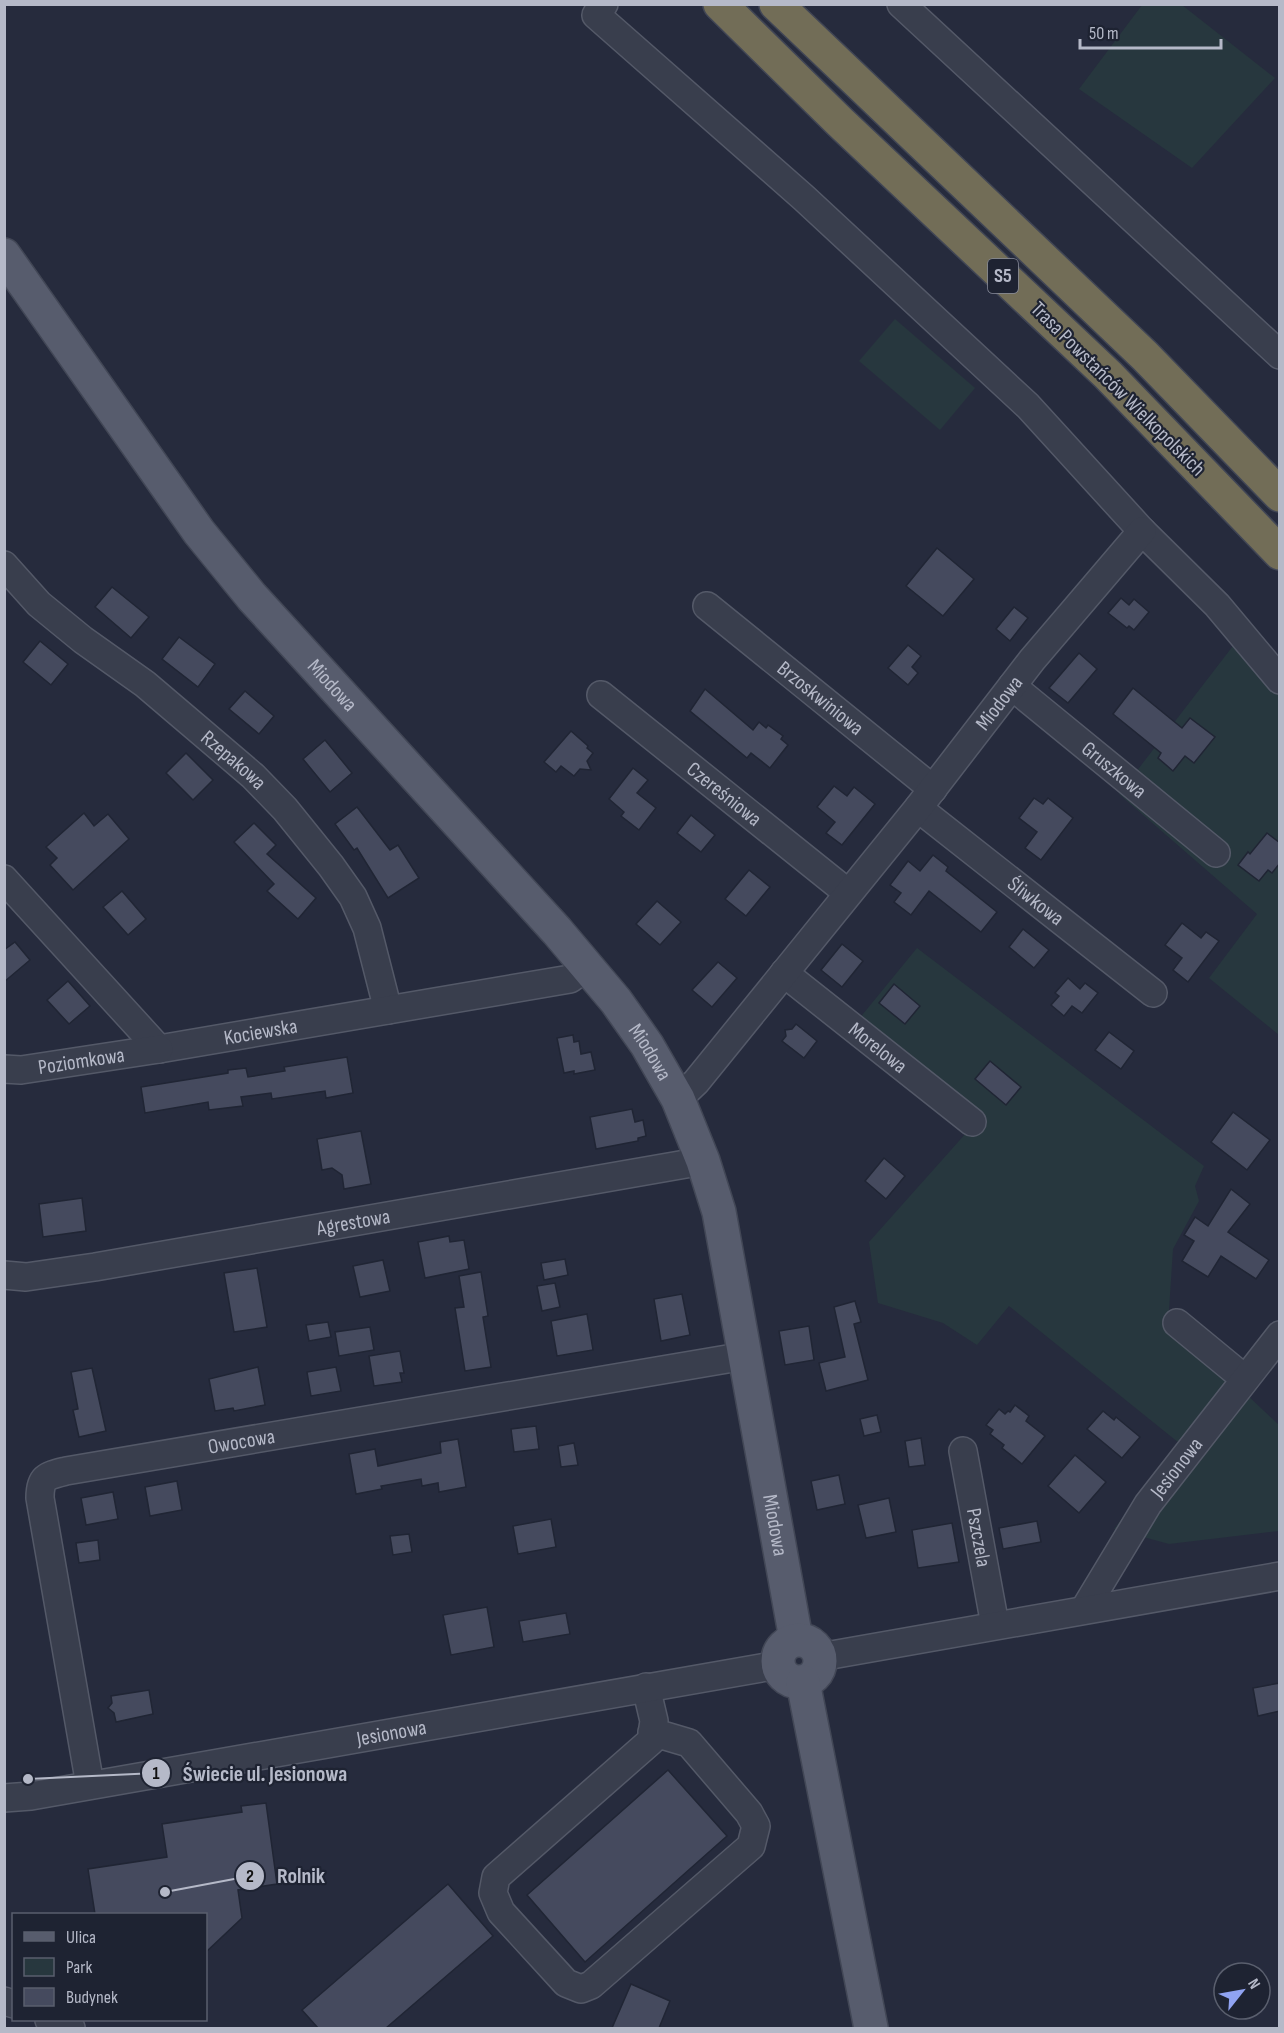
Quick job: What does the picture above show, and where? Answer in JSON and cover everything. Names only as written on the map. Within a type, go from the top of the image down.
[{"type":"highway","name":"Trasa Powstańców Wielkopolskich","points":[[720,4],[840,122],[1108,375],[1280,553]]},
{"type":"highway","name":"Trasa Powstańców Wielkopolskich","points":[[776,4],[1145,356],[1280,495]]},
{"type":"main road","name":"Miodowa","points":[[4,255],[143,454],[212,548],[252,597],[557,931],[616,1001],[642,1037],[678,1099],[703,1161],[719,1212],[799,1661],[871,2028]]},
{"type":"street","points":[[901,4],[1278,350]]},
{"type":"street","points":[[600,10],[1020,398],[1142,531],[1217,605],[1280,680]]},
{"type":"street","name":"Miodowa","points":[[678,1099],[696,1082],[925,799],[1012,686],[1142,531]]},
{"type":"street","name":"Rzepakowa","points":[[4,565],[39,604],[83,640],[145,684],[253,776],[285,809],[353,897],[367,928],[388,1010]]},
{"type":"street","name":"Brzoskwiniowa","points":[[707,606],[925,799]]},
{"type":"street","name":"Gruszkowa","points":[[1012,686],[1216,852]]},
{"type":"street","name":"Czereśniowa","points":[[601,695],[848,893]]},
{"type":"street","name":"Śliwkowa","points":[[925,799],[1153,993]]},
{"type":"street","points":[[4,879],[159,1049]]},
{"type":"street","name":"Kociewska","points":[[159,1049],[570,979],[586,967]]},
{"type":"street","name":"Morelowa","points":[[784,973],[972,1122]]},
{"type":"street","name":"Poziomkowa","points":[[4,1069],[21,1070],[159,1049]]},
{"type":"street","name":"Agrestowa","points":[[4,1275],[26,1277],[95,1267],[703,1161]]},
{"type":"street","points":[[1177,1323],[1245,1379]]},
{"type":"street","name":"Jesionowa","points":[[1084,1610],[1148,1504],[1280,1335]]},
{"type":"street","name":"Owocowa","points":[[90,1785],[40,1498],[40,1485],[43,1479],[51,1474],[66,1471],[745,1356]]},
{"type":"street","name":"Pszczela","points":[[963,1451],[995,1626]]},
{"type":"street","name":"Jesionowa","points":[[4,1798],[31,1796],[1280,1576]]},
{"type":"street","points":[[646,1687],[654,1721],[652,1732],[651,1741],[496,1877],[493,1893],[501,1912],[566,1983],[581,1989],[591,1985],[751,1846],[756,1826],[749,1813],[689,1743],[652,1732]]},
{"type":"street","points":[[54,2021],[71,2028]]},
{"type":"green space","points":[[1142,5],[1182,5],[1275,78],[1192,168],[1079,89]]},
{"type":"green space","points":[[895,319],[975,388],[940,430],[859,361]]},
{"type":"green space","points":[[1236,642],[1279,696],[1279,1035],[1209,978],[1257,914],[1119,794]]},
{"type":"green space","points":[[917,948],[1204,1166],[1195,1186],[1199,1201],[1173,1249],[1168,1326],[1226,1375],[1279,1425],[1279,1531],[1169,1544],[1114,1529],[1179,1443],[1009,1306],[977,1345],[943,1323],[878,1303],[869,1242],[967,1132],[845,1036]]},
{"type":"building","points":[[937,548],[974,579],[943,616],[906,586]]},
{"type":"building","points":[[112,587],[149,617],[131,638],[95,607]]},
{"type":"building","points":[[1121,598],[1129,605],[1134,599],[1149,612],[1134,630],[1129,626],[1127,628],[1108,613]]},
{"type":"building","points":[[1014,607],[1028,618],[1010,641],[996,629]]},
{"type":"building","points":[[179,637],[215,664],[198,687],[162,659]]},
{"type":"building","points":[[40,641],[68,664],[51,685],[23,662]]},
{"type":"building","points":[[908,645],[921,656],[912,667],[918,673],[908,685],[888,668]]},
{"type":"building","points":[[1079,653],[1097,669],[1068,703],[1049,688]]},
{"type":"building","points":[[1133,688],[1182,728],[1190,718],[1215,737],[1194,763],[1185,756],[1173,771],[1158,758],[1161,753],[1113,714]]},
{"type":"building","points":[[705,689],[753,730],[759,722],[766,728],[768,725],[783,736],[781,739],[788,745],[770,768],[751,753],[747,758],[690,711]]},
{"type":"building","points":[[245,691],[274,716],[259,734],[229,709]]},
{"type":"building","points":[[571,731],[593,753],[587,761],[591,770],[580,769],[574,776],[561,766],[556,772],[544,762]]},
{"type":"building","points":[[325,740],[352,773],[330,792],[303,759]]},
{"type":"building","points":[[186,753],[213,780],[193,800],[166,773]]},
{"type":"building","points":[[633,768],[648,780],[637,793],[656,808],[639,830],[621,816],[624,812],[609,799]]},
{"type":"building","points":[[834,786],[847,796],[854,787],[875,804],[842,845],[826,833],[835,822],[817,807]]},
{"type":"building","points":[[1034,798],[1043,804],[1048,798],[1073,818],[1041,860],[1025,848],[1037,832],[1019,818]]},
{"type":"building","points":[[357,807],[390,850],[398,845],[419,878],[388,898],[357,848],[354,850],[335,824]]},
{"type":"building","points":[[84,813],[94,826],[108,814],[129,839],[73,890],[50,865],[57,858],[46,847]]},
{"type":"building","points":[[691,815],[715,835],[701,852],[677,833]]},
{"type":"building","points":[[254,823],[276,845],[267,854],[316,898],[298,919],[267,891],[274,884],[234,842]]},
{"type":"building","points":[[1267,833],[1280,843],[1280,863],[1272,873],[1268,870],[1259,881],[1238,865]]},
{"type":"building","points":[[933,855],[948,867],[946,871],[997,912],[981,932],[929,891],[911,915],[894,902],[901,893],[890,885],[908,861],[920,871]]},
{"type":"building","points":[[749,870],[770,887],[746,916],[725,899]]},
{"type":"building","points":[[122,891],[146,919],[128,935],[103,907]]},
{"type":"building","points":[[657,901],[681,922],[660,945],[636,924]]},
{"type":"building","points":[[1182,923],[1201,938],[1206,932],[1219,941],[1188,982],[1173,970],[1182,958],[1165,945]]},
{"type":"building","points":[[1023,929],[1049,950],[1034,968],[1009,947]]},
{"type":"building","points":[[15,942],[30,960],[4,982],[4,950]]},
{"type":"building","points":[[842,944],[863,961],[842,987],[821,970]]},
{"type":"building","points":[[718,962],[737,978],[712,1007],[692,990]]},
{"type":"building","points":[[1068,978],[1080,989],[1085,983],[1098,993],[1082,1013],[1072,1006],[1064,1016],[1051,1005],[1059,996],[1055,993]]},
{"type":"building","points":[[68,981],[90,1006],[69,1024],[47,1000]]},
{"type":"building","points":[[894,984],[920,1006],[905,1024],[879,1003]]},
{"type":"building","points":[[796,1024],[817,1041],[804,1058],[782,1041],[786,1036],[785,1030],[792,1029]]},
{"type":"building","points":[[1109,1032],[1134,1051],[1121,1069],[1095,1050]]},
{"type":"building","points":[[573,1035],[574,1042],[579,1041],[581,1054],[591,1052],[595,1070],[574,1074],[574,1071],[564,1073],[557,1038]]},
{"type":"building","points":[[347,1057],[353,1093],[326,1098],[325,1091],[272,1099],[271,1093],[241,1097],[243,1106],[209,1110],[208,1102],[145,1113],[141,1087],[246,1068],[248,1077],[285,1071],[284,1067]]},
{"type":"building","points":[[990,1061],[1021,1087],[1006,1105],[975,1079]]},
{"type":"building","points":[[632,1109],[635,1122],[643,1120],[646,1136],[638,1138],[638,1141],[596,1149],[590,1117]]},
{"type":"building","points":[[1233,1112],[1270,1140],[1247,1170],[1211,1142]]},
{"type":"building","points":[[361,1131],[371,1184],[344,1189],[342,1175],[332,1168],[322,1170],[317,1139]]},
{"type":"building","points":[[884,1158],[905,1176],[886,1199],[865,1181]]},
{"type":"building","points":[[1231,1189],[1250,1204],[1228,1232],[1269,1260],[1256,1279],[1221,1256],[1208,1277],[1182,1261],[1194,1241],[1184,1235],[1195,1217],[1208,1226]]},
{"type":"building","points":[[82,1198],[86,1231],[43,1237],[39,1204]]},
{"type":"building","points":[[449,1236],[450,1242],[464,1240],[469,1269],[425,1278],[418,1242]]},
{"type":"building","points":[[565,1259],[568,1275],[544,1280],[541,1263]]},
{"type":"building","points":[[383,1260],[390,1291],[360,1297],[353,1266]]},
{"type":"building","points":[[257,1268],[267,1327],[234,1332],[224,1273]]},
{"type":"building","points":[[481,1272],[488,1316],[483,1317],[491,1367],[465,1371],[455,1308],[464,1307],[459,1276]]},
{"type":"building","points":[[555,1283],[560,1307],[542,1311],[537,1286]]},
{"type":"building","points":[[682,1294],[690,1335],[661,1341],[654,1299]]},
{"type":"building","points":[[855,1301],[861,1322],[854,1324],[868,1380],[826,1391],[819,1363],[845,1357],[834,1307]]},
{"type":"building","points":[[587,1314],[593,1350],[557,1356],[551,1321]]},
{"type":"building","points":[[328,1322],[331,1337],[309,1341],[306,1325]]},
{"type":"building","points":[[809,1326],[814,1360],[785,1365],[779,1331]]},
{"type":"building","points":[[370,1327],[374,1350],[339,1356],[335,1332]]},
{"type":"building","points":[[400,1351],[404,1373],[400,1373],[402,1382],[374,1386],[369,1356]]},
{"type":"building","points":[[258,1367],[265,1405],[234,1411],[233,1408],[215,1411],[209,1379]]},
{"type":"building","points":[[336,1367],[341,1391],[311,1396],[307,1372]]},
{"type":"building","points":[[92,1368],[106,1431],[79,1437],[73,1410],[78,1409],[71,1372]]},
{"type":"building","points":[[1015,1405],[1029,1416],[1026,1421],[1045,1436],[1022,1464],[1002,1448],[1004,1445],[990,1434],[993,1430],[986,1425],[999,1409],[1005,1414],[1010,1412]]},
{"type":"building","points":[[1103,1411],[1114,1420],[1116,1417],[1140,1437],[1122,1458],[1087,1429]]},
{"type":"building","points":[[877,1415],[881,1432],[864,1436],[860,1419]]},
{"type":"building","points":[[536,1426],[539,1449],[514,1452],[511,1429]]},
{"type":"building","points":[[921,1438],[925,1465],[909,1467],[905,1441]]},
{"type":"building","points":[[458,1439],[466,1487],[439,1492],[438,1483],[422,1486],[421,1479],[381,1486],[382,1489],[356,1494],[349,1454],[375,1449],[378,1466],[441,1453],[440,1442]]},
{"type":"building","points":[[574,1443],[578,1465],[561,1467],[558,1446]]},
{"type":"building","points":[[1075,1455],[1106,1482],[1079,1513],[1048,1486]]},
{"type":"building","points":[[839,1475],[845,1504],[817,1510],[811,1481]]},
{"type":"building","points":[[177,1481],[182,1510],[150,1516],[145,1487]]},
{"type":"building","points":[[113,1492],[118,1519],[86,1525],[81,1498]]},
{"type":"building","points":[[889,1498],[896,1532],[866,1538],[858,1505]]},
{"type":"building","points":[[551,1519],[556,1547],[518,1554],[513,1526]]},
{"type":"building","points":[[1037,1521],[1041,1542],[1003,1549],[999,1528]]},
{"type":"building","points":[[952,1523],[959,1562],[918,1568],[912,1530]]},
{"type":"building","points":[[409,1534],[412,1552],[393,1555],[390,1536]]},
{"type":"building","points":[[98,1540],[100,1560],[79,1563],[76,1543]]},
{"type":"building","points":[[487,1607],[494,1647],[451,1655],[443,1615]]},
{"type":"building","points":[[566,1613],[570,1634],[523,1642],[519,1621]]},
{"type":"building","points":[[1280,1683],[1280,1711],[1258,1716],[1253,1688]]},
{"type":"building","points":[[149,1690],[153,1714],[116,1722],[114,1713],[108,1708],[112,1703],[111,1696]]},
{"type":"building","points":[[668,1770],[727,1836],[585,1962],[527,1895]]},
{"type":"building","points":[[266,1803],[277,1884],[238,1890],[242,1918],[207,1951],[207,1913],[95,1913],[88,1869],[167,1857],[162,1824],[242,1812],[241,1806]]},
{"type":"building","points":[[448,1884],[493,1936],[386,2028],[318,2028],[302,2010]]},
{"type":"building","points":[[631,1984],[670,2001],[659,2028],[612,2028]]},
{"type":"place","name":"Świecie ul. Jesionowa","points":[[28,1779]]},
{"type":"place","name":"Rolnik","points":[[165,1892]]}]
